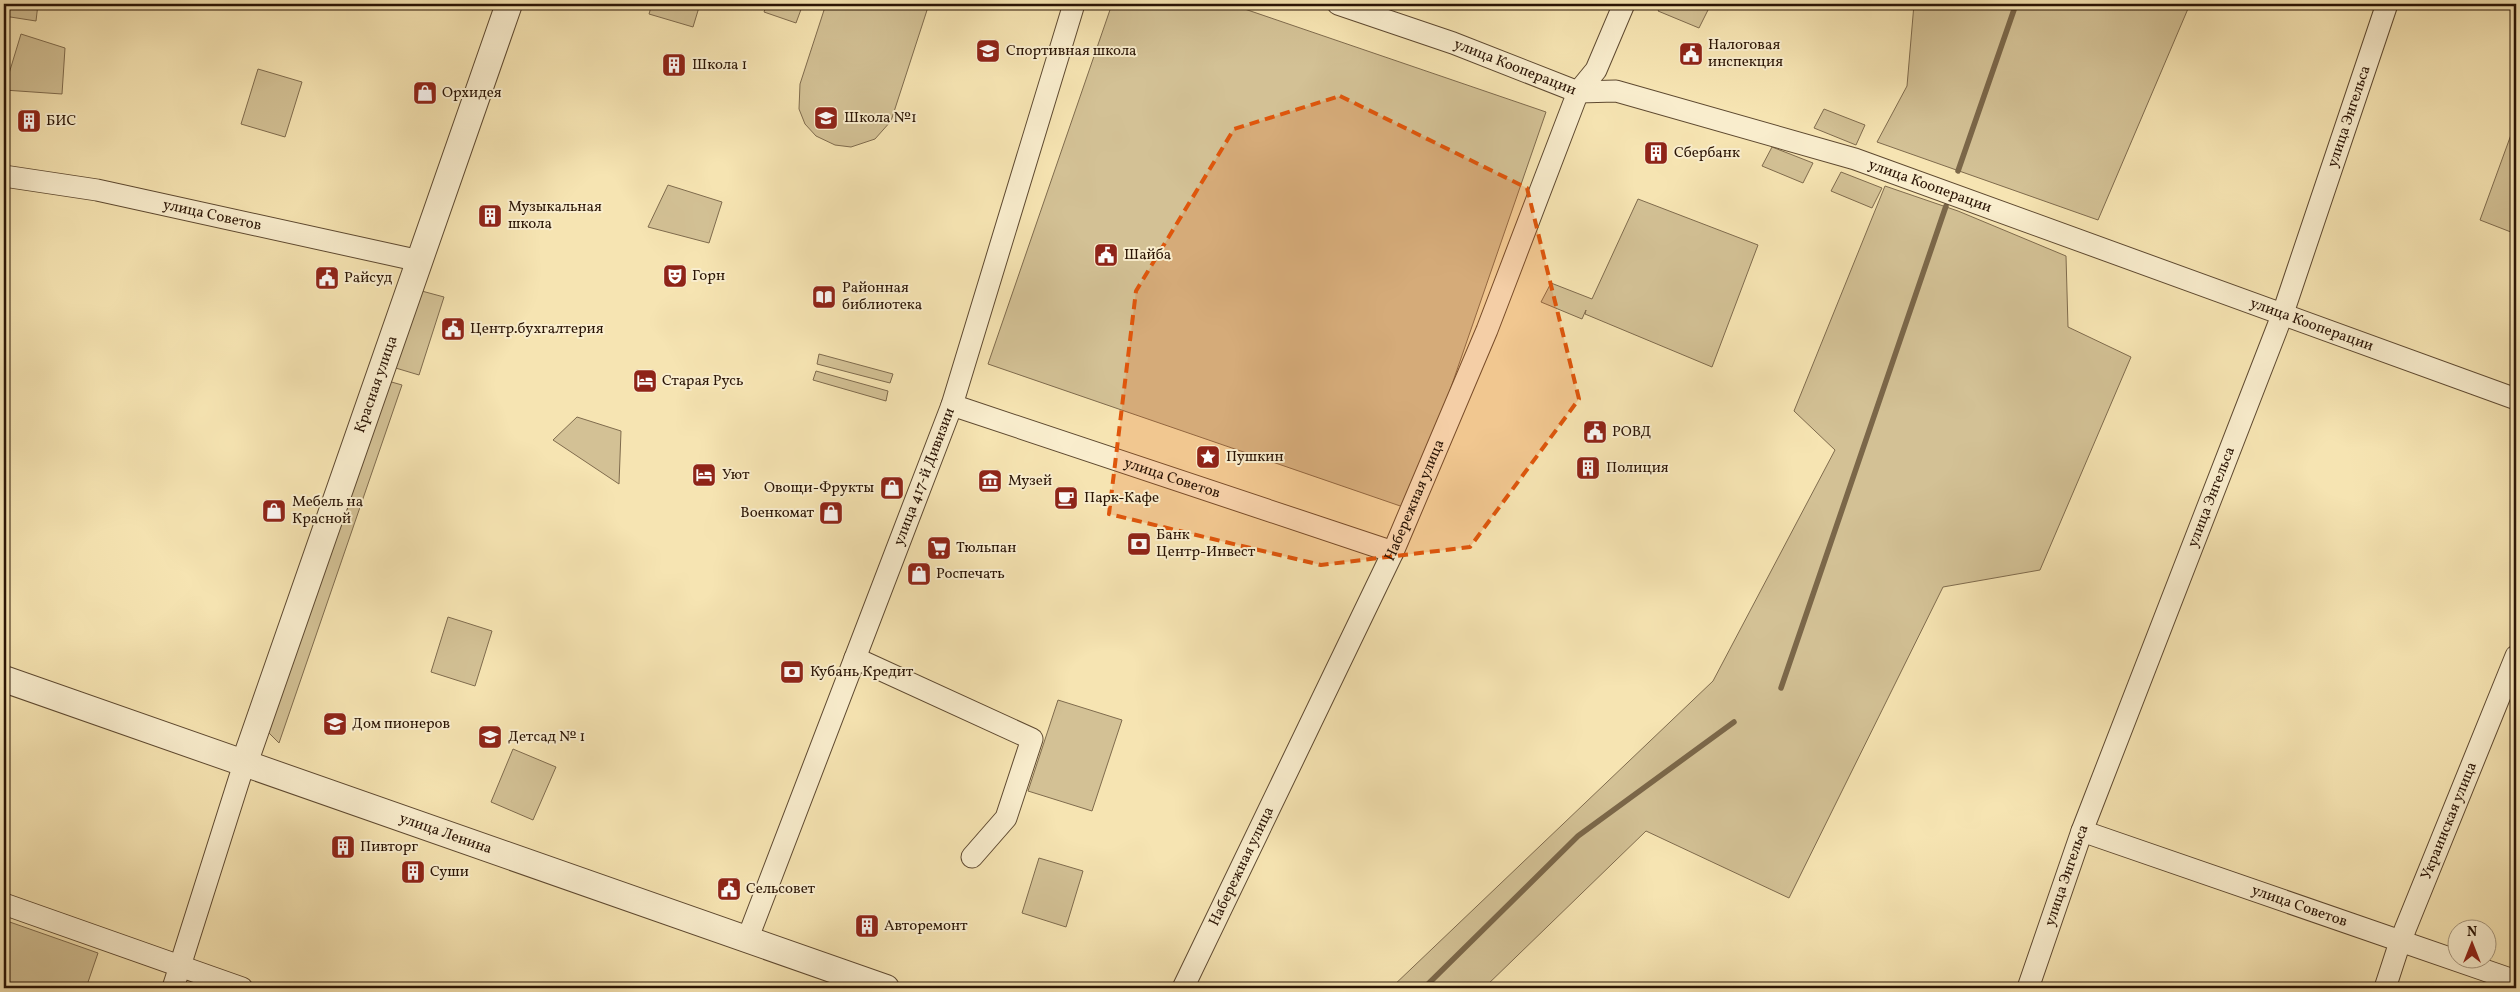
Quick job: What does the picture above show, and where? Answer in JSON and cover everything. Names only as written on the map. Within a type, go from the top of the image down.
[{"type":"street","name":"Красная улица","points":[[244,764],[509,4]]},
{"type":"street","name":"улица 417-й Дивизии","points":[[747,940],[952,405],[1074,4]]},
{"type":"street","name":"улица Кооперации","points":[[1338,4],[1453,44],[1578,92],[1616,91],[1855,158],[2516,399]]},
{"type":"street","name":"Набережная улица","points":[[1183,988],[1393,552],[1486,330],[1578,92],[1596,70],[1624,4]]},
{"type":"street","name":"улица Энгельса","points":[[2028,988],[2082,832],[2283,313],[2387,4]]},
{"type":"street","name":"улица Советов","points":[[4,176],[97,190],[420,261]]},
{"type":"street","name":"улица Советов","points":[[952,405],[1393,552]]},
{"type":"street","name":"Украинская улица","points":[[2385,988],[2400,942],[2516,656]]},
{"type":"street","points":[[855,658],[1032,739],[1006,818],[972,857]]},
{"type":"street","name":"улица Ленина","points":[[4,679],[886,988]]},
{"type":"street","points":[[173,988],[244,764]]},
{"type":"street","name":"улица Советов","points":[[2082,832],[2516,982]]},
{"type":"street","points":[[4,904],[242,988]]},
{"type":"highlighted area","points":[[1340,96],[1527,188],[1579,399],[1470,547],[1321,565],[1109,514],[1136,291],[1234,129]]},
{"type":"shaded area","points":[[4,4],[38,4],[36,21],[4,16]]},
{"type":"shaded area","points":[[652,4],[700,4],[693,27],[649,14]]},
{"type":"shaded area","points":[[767,4],[803,4],[796,23],[764,12]]},
{"type":"shaded area","points":[[826,4],[929,4],[891,121],[875,139],[851,147],[835,145],[816,136],[805,124],[799,109],[800,84]]},
{"type":"shaded area","points":[[1112,4],[1230,4],[1546,112],[1409,509],[988,364]]},
{"type":"shaded area","points":[[1662,4],[1698,4],[1709,8],[1699,28],[1658,11]]},
{"type":"shaded area","points":[[1914,4],[2190,4],[2098,220],[1877,142],[1907,86]]},
{"type":"shaded area","points":[[21,34],[65,48],[62,94],[4,90]]},
{"type":"shaded area","points":[[258,69],[302,82],[285,137],[241,124]]},
{"type":"shaded area","points":[[1824,109],[1865,125],[1856,145],[1814,128]]},
{"type":"shaded area","points":[[2516,121],[2516,234],[2480,220]]},
{"type":"shaded area","points":[[1772,147],[1813,163],[1803,183],[1762,166]]},
{"type":"shaded area","points":[[1841,172],[1882,188],[1872,208],[1831,191]]},
{"type":"shaded area","points":[[668,185],[722,202],[709,243],[648,227]]},
{"type":"shaded area","points":[[1885,186],[1958,211],[2066,256],[2068,327],[2131,357],[2040,570],[1943,587],[1789,898],[1646,831],[1484,988],[1391,988],[1713,681],[1835,450],[1794,411]]},
{"type":"shaded area","points":[[1638,199],[1758,245],[1712,367],[1585,314],[1586,310],[1582,319],[1541,302],[1551,283],[1592,299]]},
{"type":"shaded area","points":[[418,290],[444,297],[419,375],[389,366]]},
{"type":"shaded area","points":[[819,354],[893,374],[890,383],[817,364]]},
{"type":"shaded area","points":[[816,371],[888,391],[886,401],[813,380]]},
{"type":"shaded area","points":[[388,381],[402,385],[279,743],[266,730]]},
{"type":"shaded area","points":[[577,417],[621,431],[619,484],[553,440]]},
{"type":"shaded area","points":[[448,617],[492,631],[475,686],[431,672]]},
{"type":"shaded area","points":[[1058,700],[1122,720],[1092,811],[1028,791]]},
{"type":"shaded area","points":[[513,749],[556,767],[533,820],[491,802]]},
{"type":"shaded area","points":[[1039,858],[1083,871],[1066,927],[1022,913]]},
{"type":"shaded area","points":[[4,920],[98,953],[86,988],[4,988]]},
{"type":"waterway","points":[[1958,171],[2016,4]]},
{"type":"waterway","points":[[1781,688],[1946,206]]},
{"type":"waterway","points":[[1424,988],[1578,836],[1734,722]]},
{"type":"place","name":"Спортивная школа","points":[[988,51]]},
{"type":"place","name":"Налоговая инспекция","points":[[1691,54]]},
{"type":"place","name":"Школа 1","points":[[674,65]]},
{"type":"place","name":"Орхидея","points":[[425,93]]},
{"type":"place","name":"Школа №1","points":[[826,118]]},
{"type":"place","name":"БИС","points":[[29,121]]},
{"type":"place","name":"Сбербанк","points":[[1656,153]]},
{"type":"place","name":"Музыкальная школа","points":[[490,216]]},
{"type":"place","name":"Шайба","points":[[1106,255]]},
{"type":"place","name":"Горн","points":[[675,276]]},
{"type":"place","name":"Райсуд","points":[[327,278]]},
{"type":"place","name":"Районная библиотека","points":[[824,297]]},
{"type":"place","name":"Центр.бухгалтерия","points":[[453,329]]},
{"type":"place","name":"Старая Русь","points":[[645,381]]},
{"type":"place","name":"РОВД","points":[[1595,432]]},
{"type":"place","name":"Пушкин","points":[[1208,457]]},
{"type":"place","name":"Полиция","points":[[1588,468]]},
{"type":"place","name":"Уют","points":[[704,475]]},
{"type":"place","name":"Музей","points":[[990,481]]},
{"type":"place","name":"Овощи-Фрукты","points":[[892,488]]},
{"type":"place","name":"Парк-Кафе","points":[[1066,498]]},
{"type":"place","name":"Мебель на Красной","points":[[274,511]]},
{"type":"place","name":"Военкомат","points":[[831,513]]},
{"type":"place","name":"Банк Центр-Инвест","points":[[1139,544]]},
{"type":"place","name":"Тюльпан","points":[[939,548]]},
{"type":"place","name":"Роспечать","points":[[919,574]]},
{"type":"place","name":"Кубань Кредит","points":[[792,672]]},
{"type":"place","name":"Дом пионеров","points":[[335,724]]},
{"type":"place","name":"Детсад № 1","points":[[490,737]]},
{"type":"place","name":"Пивторг","points":[[343,847]]},
{"type":"place","name":"Суши","points":[[413,872]]},
{"type":"place","name":"Сельсовет","points":[[729,889]]},
{"type":"place","name":"Авторемонт","points":[[867,926]]}]
